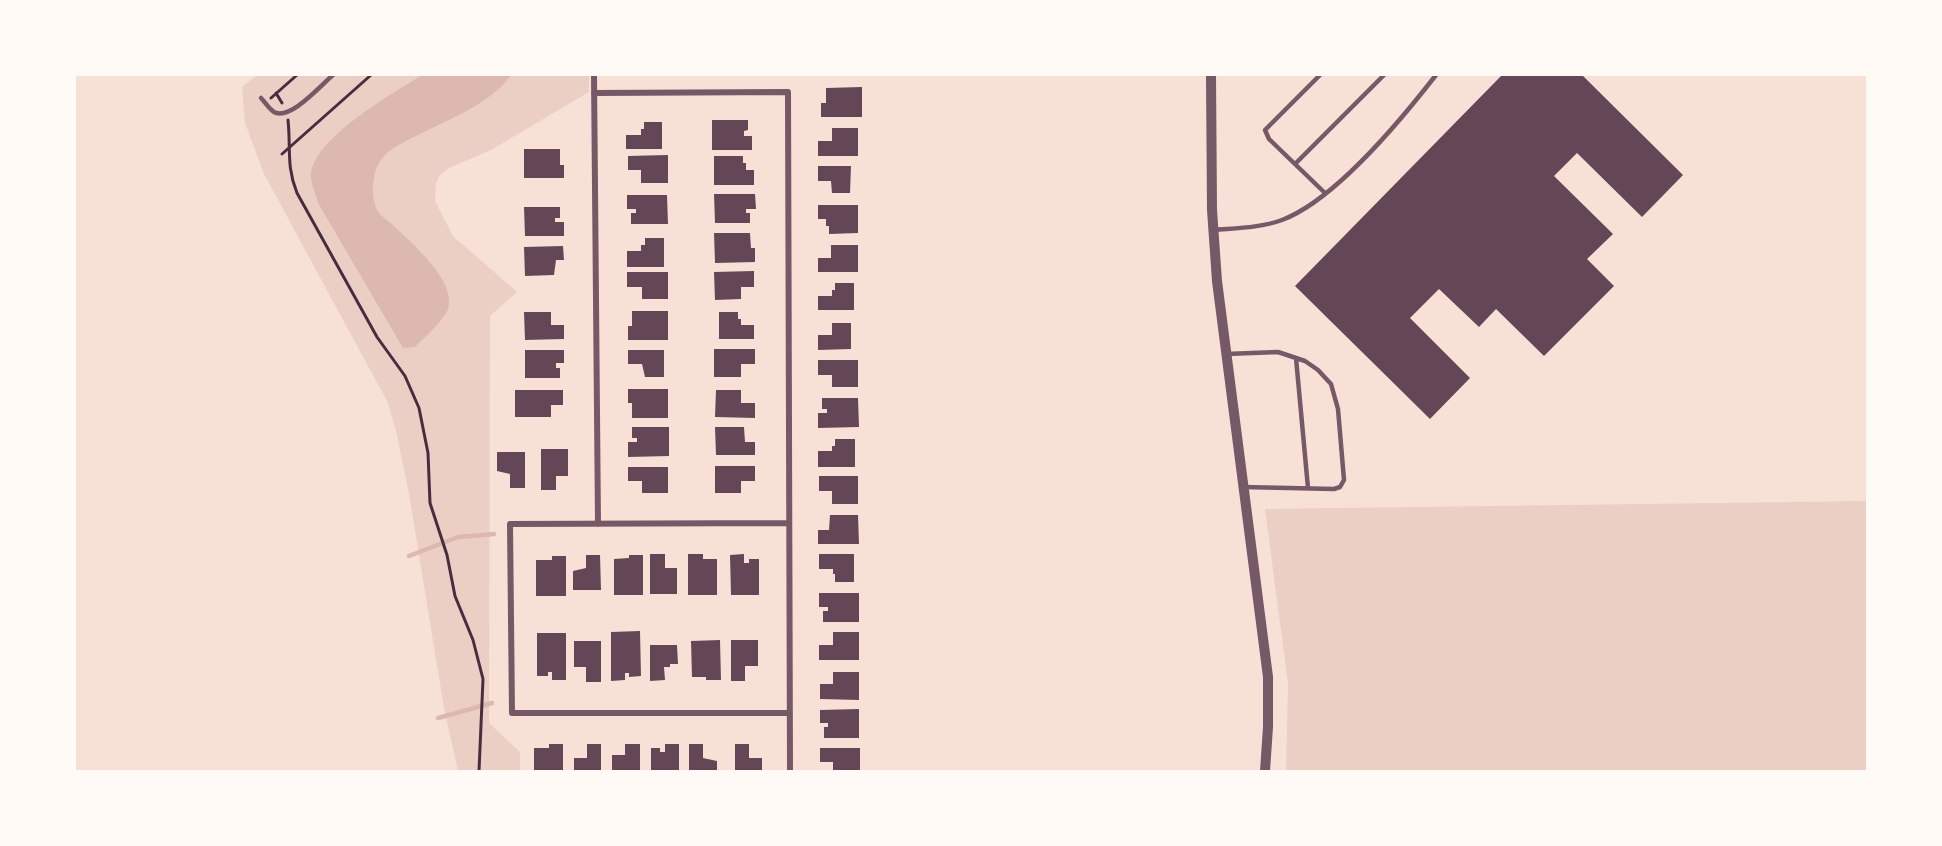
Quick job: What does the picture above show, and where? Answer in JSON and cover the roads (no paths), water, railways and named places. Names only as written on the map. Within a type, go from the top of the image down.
[{"type":"street","points":[[594,75],[598,524]]},
{"type":"street","points":[[1211,75],[1213,230],[1217,281],[1268,677],[1265,771]]},
{"type":"street","points":[[594,93],[788,92],[790,771]]},
{"type":"street","points":[[789,523],[510,524],[513,713],[790,713]]},
{"type":"lane","points":[[261,98],[272,111],[286,114],[333,75]]},
{"type":"lane","points":[[1320,75],[1266,130],[1269,139],[1325,193]]},
{"type":"lane","points":[[1295,164],[1384,75]]},
{"type":"lane","points":[[1213,230],[1264,225],[1300,212],[1335,187],[1388,132],[1436,75]]},
{"type":"lane","points":[[1226,354],[1278,352],[1305,361],[1318,370],[1331,384],[1338,409],[1344,480],[1340,487],[1334,489],[1243,487]]},
{"type":"lane","points":[[1296,358],[1308,488]]},
{"type":"waterway","points":[[409,556],[458,537],[494,534]]},
{"type":"waterway","points":[[438,718],[492,703]]}]
